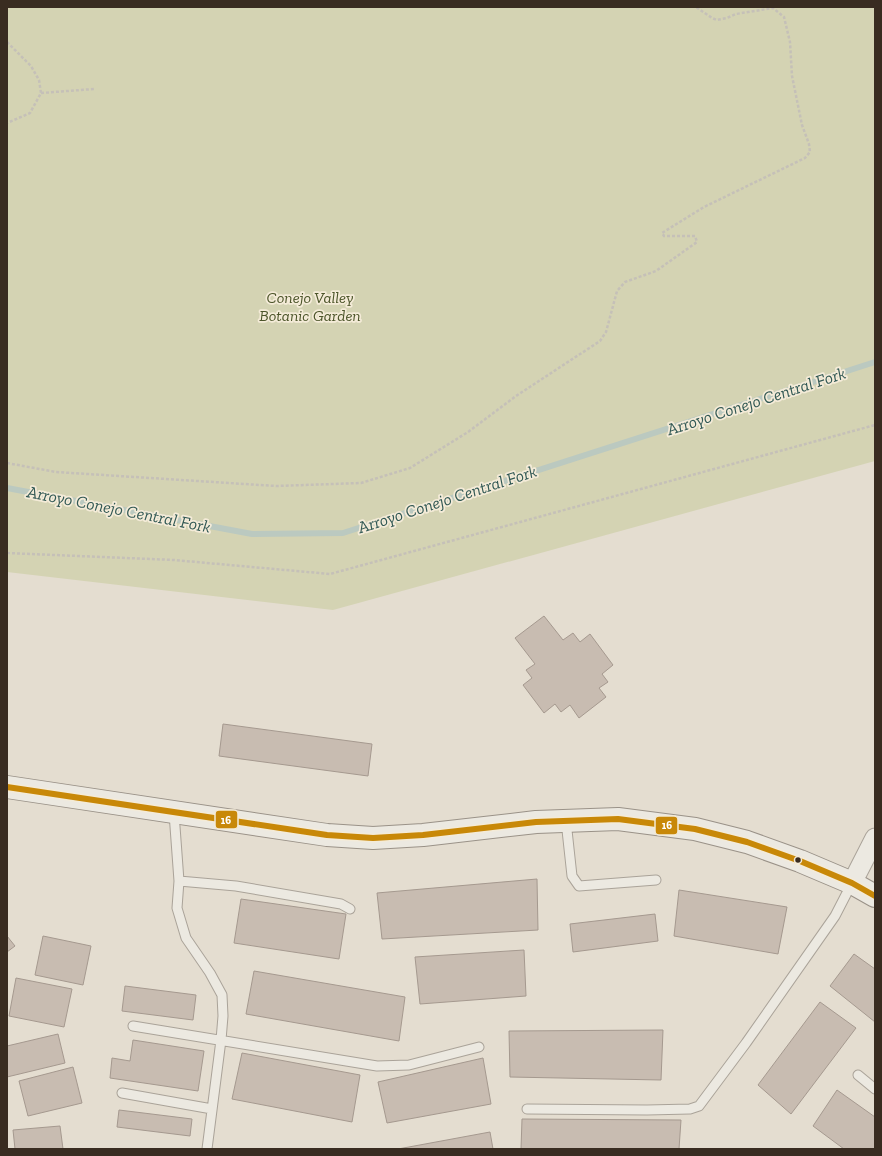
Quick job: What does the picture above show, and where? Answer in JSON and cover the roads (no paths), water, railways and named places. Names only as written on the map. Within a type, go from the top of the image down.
[{"type":"street","points":[[7,787],[327,835],[373,838],[423,835],[536,822],[618,819],[695,829],[747,842],[800,861],[852,883],[875,896]]},
{"type":"street","points":[[852,883],[875,838]]},
{"type":"lane","points":[[174,813],[179,881],[177,908],[186,938],[210,973],[222,995],[221,1040],[207,1149]]},
{"type":"lane","points":[[566,821],[572,876],[579,886],[656,880]]},
{"type":"lane","points":[[179,881],[236,886],[341,904],[350,909]]},
{"type":"lane","points":[[527,1109],[647,1110],[690,1109],[699,1106],[746,1043],[835,916],[852,883]]},
{"type":"lane","points":[[134,1026],[377,1066],[409,1065],[479,1047]]},
{"type":"lane","points":[[858,1076],[875,1089]]},
{"type":"lane","points":[[122,1093],[212,1109]]},
{"type":"waterway","name":"Arroyo Conejo Central Fork","points":[[7,488],[252,534],[343,533],[875,362]]},
{"type":"park label","name":"Conejo Valley Botanic Garden","points":[[310,306]]}]
